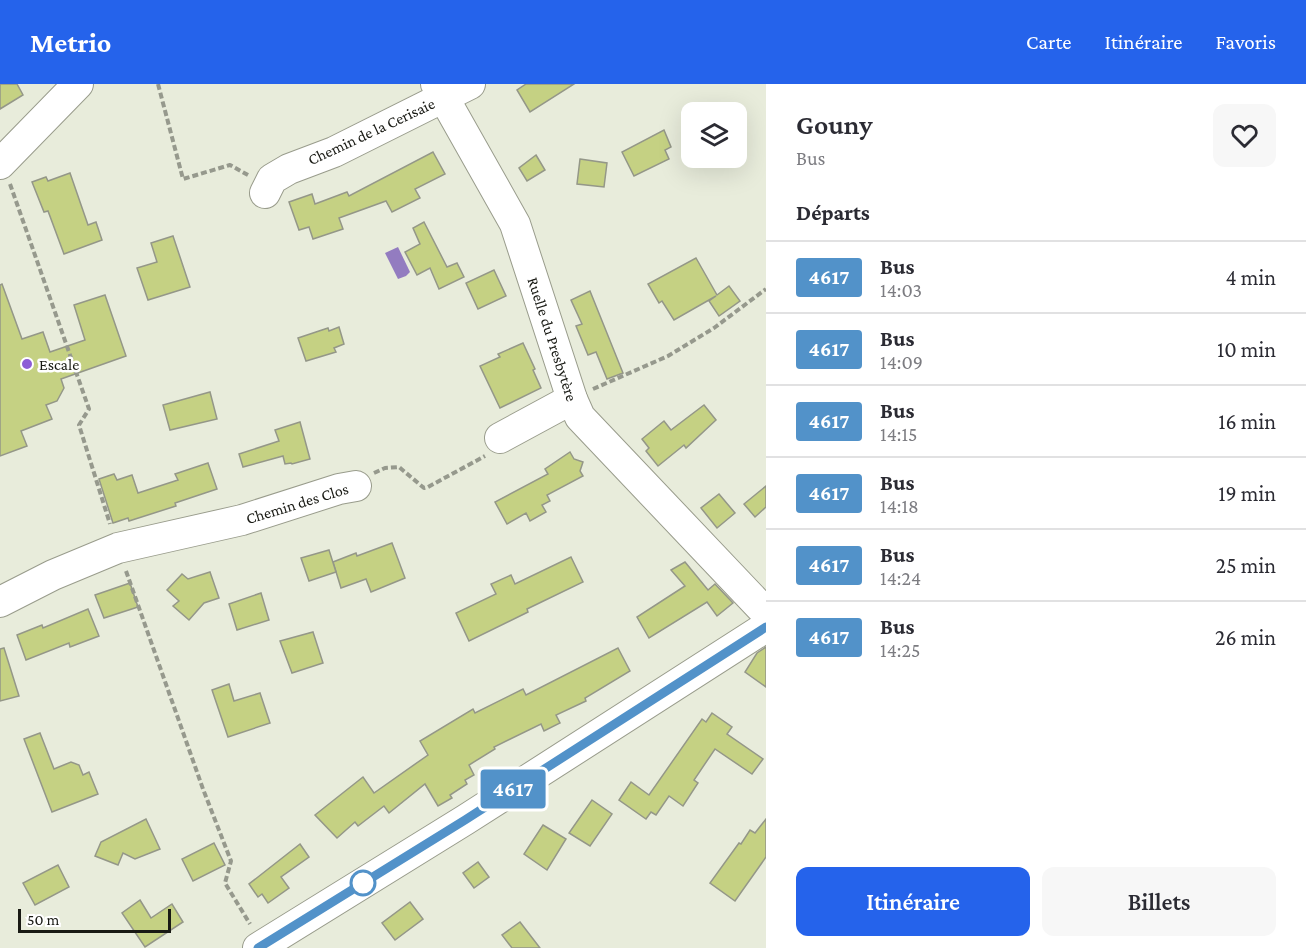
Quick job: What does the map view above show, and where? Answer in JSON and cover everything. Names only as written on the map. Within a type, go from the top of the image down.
[{"type":"street","points":[[0,164],[78,84]]},
{"type":"street","name":"Chemin de la Cerisaie","points":[[269,186],[289,169],[334,152],[450,88]]},
{"type":"street","name":"Ruelle du Presbytère","points":[[450,88],[515,224],[572,399],[580,417],[766,613]]},
{"type":"street","points":[[497,445],[572,399]]},
{"type":"street","name":"Chemin des Clos","points":[[0,602],[52,574],[118,548],[242,520],[339,489],[356,486]]},
{"type":"street","points":[[258,948],[465,820],[766,627]]},
{"type":"path","points":[[158,84],[183,178],[230,165],[269,186]]},
{"type":"path","points":[[572,399],[668,356],[714,328],[766,290]]},
{"type":"path","name":"Chemin des Clos","points":[[356,486],[378,470],[399,467],[424,488],[428,487],[497,445]]},
{"type":"shaded area","points":[[398,247],[410,272],[398,279],[385,253]]},
{"type":"building","points":[[0,84],[17,84],[23,95],[0,109]]},
{"type":"building","points":[[526,84],[574,84],[530,112],[517,90]]},
{"type":"building","points":[[664,130],[671,147],[665,150],[669,159],[634,176],[622,152]]},
{"type":"building","points":[[433,152],[445,174],[415,189],[420,198],[392,212],[386,201],[339,218],[343,229],[313,239],[309,227],[299,230],[289,202],[312,194],[315,204],[347,192],[349,196]]},
{"type":"building","points":[[536,155],[545,170],[527,181],[519,168]]},
{"type":"building","points":[[580,159],[607,163],[604,187],[577,184]]},
{"type":"building","points":[[70,173],[88,225],[96,222],[102,240],[64,254],[48,211],[44,212],[32,182],[46,177],[48,181]]},
{"type":"building","points":[[424,222],[447,267],[457,263],[464,277],[439,289],[430,268],[417,275],[405,252],[420,244],[413,228]]},
{"type":"building","points":[[173,236],[190,287],[148,300],[137,268],[157,262],[151,243]]},
{"type":"building","points":[[696,258],[717,295],[729,286],[740,301],[719,316],[709,301],[716,296],[674,320],[662,301],[659,303],[648,284]]},
{"type":"building","points":[[494,270],[506,296],[478,309],[466,283]]},
{"type":"building","name":"Escale","points":[[2,284],[22,339],[43,332],[50,352],[85,340],[74,305],[105,295],[126,356],[61,379],[64,388],[57,401],[46,405],[52,419],[21,431],[27,446],[0,456],[0,285]]},
{"type":"building","points":[[590,291],[623,373],[607,379],[596,352],[588,355],[576,326],[582,324],[571,300]]},
{"type":"building","points":[[339,327],[344,344],[334,348],[336,352],[306,361],[298,338],[328,328],[329,331]]},
{"type":"building","points":[[523,343],[541,388],[500,408],[480,366],[500,357],[498,354]]},
{"type":"building","points":[[210,392],[217,419],[170,430],[163,405]]},
{"type":"building","points":[[704,405],[716,420],[686,448],[684,445],[658,466],[646,451],[649,448],[642,439],[664,421],[671,430]]},
{"type":"building","points":[[300,422],[310,459],[285,464],[283,456],[243,467],[239,454],[279,441],[275,430]]},
{"type":"building","points":[[570,452],[574,459],[583,462],[580,471],[583,476],[547,495],[550,501],[542,505],[546,512],[530,521],[526,513],[507,524],[495,502],[548,474],[545,469]]},
{"type":"building","points":[[208,463],[217,489],[175,503],[176,506],[129,521],[128,518],[113,523],[99,479],[114,474],[117,480],[132,475],[138,493],[178,480],[175,474]]},
{"type":"building","points":[[766,486],[766,507],[755,517],[744,504]]},
{"type":"building","points":[[719,494],[735,513],[717,528],[701,508]]},
{"type":"building","points":[[392,543],[405,578],[371,592],[366,579],[341,588],[333,562]]},
{"type":"building","points":[[329,550],[336,572],[309,581],[301,558]]},
{"type":"building","points":[[571,557],[583,582],[469,641],[456,613],[496,594],[491,584],[511,575],[515,584]]},
{"type":"building","points":[[685,562],[708,590],[715,584],[733,603],[717,616],[707,602],[649,638],[637,617],[685,586],[671,570]]},
{"type":"building","points":[[210,572],[219,598],[204,603],[189,620],[173,606],[179,601],[167,590],[182,574],[188,579]]},
{"type":"building","points":[[130,583],[138,607],[104,618],[95,595]]},
{"type":"building","points":[[261,593],[269,620],[237,630],[229,604]]},
{"type":"building","points":[[88,609],[99,636],[70,647],[69,643],[26,660],[17,635],[42,625],[43,628]]},
{"type":"building","points":[[313,632],[323,663],[292,673],[280,641]]},
{"type":"building","points":[[766,647],[766,687],[745,672],[757,653]]},
{"type":"building","points":[[4,648],[19,696],[0,701],[0,649]]},
{"type":"building","points":[[618,648],[630,671],[585,698],[586,701],[556,715],[560,723],[544,731],[541,724],[494,747],[495,749],[469,765],[474,775],[465,780],[467,784],[450,795],[452,798],[438,806],[425,784],[389,813],[384,806],[358,826],[355,822],[337,838],[315,815],[363,777],[374,793],[428,755],[420,741],[473,709],[475,713],[523,689],[526,695]]},
{"type":"building","points":[[229,684],[234,701],[260,693],[270,723],[228,737],[212,690]]},
{"type":"building","points":[[712,713],[732,727],[727,734],[763,759],[752,774],[715,749],[694,780],[698,783],[683,806],[669,796],[656,815],[651,812],[646,819],[619,800],[631,782],[649,795],[702,719],[706,722]]},
{"type":"building","points":[[40,733],[54,769],[71,762],[79,765],[83,775],[89,772],[98,794],[52,812],[24,739]]},
{"type":"building","points":[[592,800],[612,814],[590,846],[569,833]]},
{"type":"building","points":[[146,819],[160,849],[135,859],[123,853],[118,865],[95,856],[101,842]]},
{"type":"building","points":[[766,819],[766,857],[735,901],[710,883],[750,830],[755,833]]},
{"type":"building","points":[[543,825],[566,839],[547,870],[524,854]]},
{"type":"building","points":[[214,843],[225,865],[193,881],[182,859]]},
{"type":"building","points":[[300,844],[309,857],[281,877],[289,888],[268,903],[262,894],[258,897],[249,884]]},
{"type":"building","points":[[478,862],[489,877],[474,888],[463,873]]},
{"type":"building","points":[[58,865],[69,887],[35,905],[23,883]]},
{"type":"building","points":[[140,900],[151,918],[172,904],[183,922],[145,947],[122,913]]},
{"type":"building","points":[[410,902],[423,919],[395,940],[382,923]]},
{"type":"building","points":[[520,922],[540,948],[512,948],[502,935]]},
{"type":"bus line","name":"4617","points":[[258,948],[465,820],[766,627]]},
{"type":"place","name":"Escale","points":[[27,364]]}]
